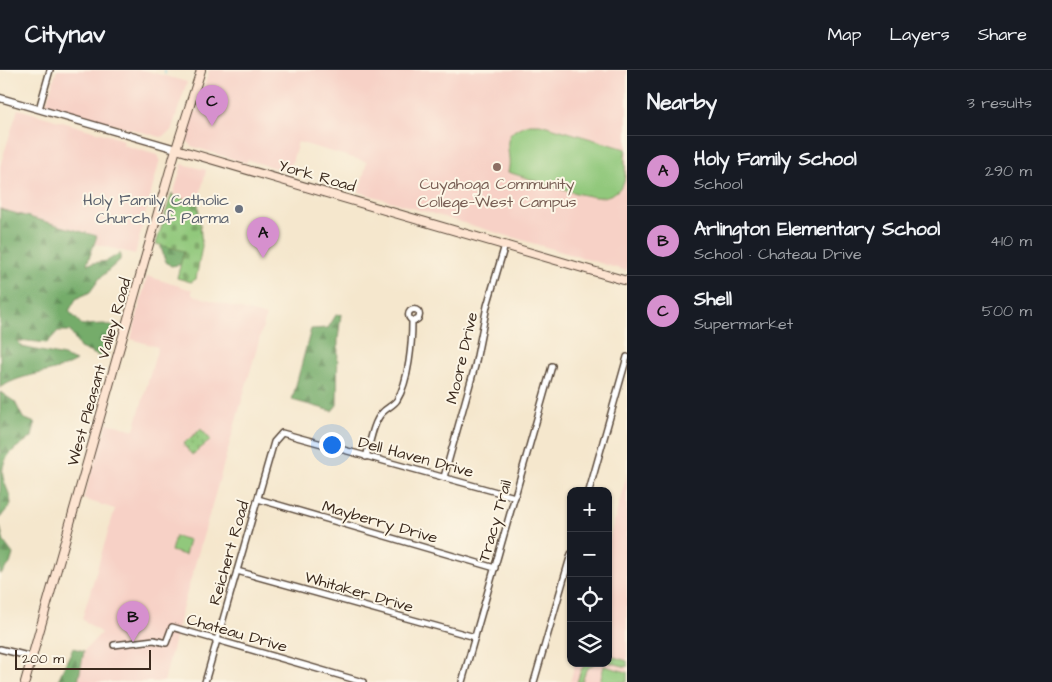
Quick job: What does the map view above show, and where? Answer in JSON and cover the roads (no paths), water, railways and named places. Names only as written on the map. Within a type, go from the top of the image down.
[{"type":"main road","name":"West Pleasant Valley Road","points":[[25,682],[176,149],[201,70]]},
{"type":"main road","name":"York Road","points":[[176,149],[627,281]]},
{"type":"street","points":[[39,109],[50,70]]},
{"type":"street","name":"York Road","points":[[0,98],[176,149]]},
{"type":"street","name":"Moore Drive","points":[[444,477],[475,366],[487,306],[505,245]]},
{"type":"street","points":[[366,457],[378,419],[384,411],[393,405],[399,396],[411,352],[412,321]]},
{"type":"street","points":[[590,487],[627,357]]},
{"type":"street","name":"Tracy Trail","points":[[462,682],[552,366]]},
{"type":"street","name":"Dell Haven Drive","points":[[282,433],[515,497]]},
{"type":"street","name":"Reichert Road","points":[[205,682],[274,442],[282,433]]},
{"type":"street","name":"Mayberry Drive","points":[[258,499],[495,568]]},
{"type":"street","points":[[534,682],[567,568]]},
{"type":"street","name":"Whitaker Drive","points":[[237,571],[475,637]]},
{"type":"street","name":"Chateau Drive","points":[[114,644],[154,640],[166,643],[172,627],[363,682]]},
{"type":"street","points":[[0,649],[32,657]]},
{"type":"place","name":"Shell","points":[[212,126]]},
{"type":"place","name":"Cuyahoga Community College—West Campus","points":[[497,167]]},
{"type":"place","name":"Holy Family Catholic Church of Parma","points":[[239,209]]},
{"type":"place","name":"Holy Family School","points":[[263,258]]},
{"type":"place","name":"Arlington Elementary School","points":[[133,642]]}]
